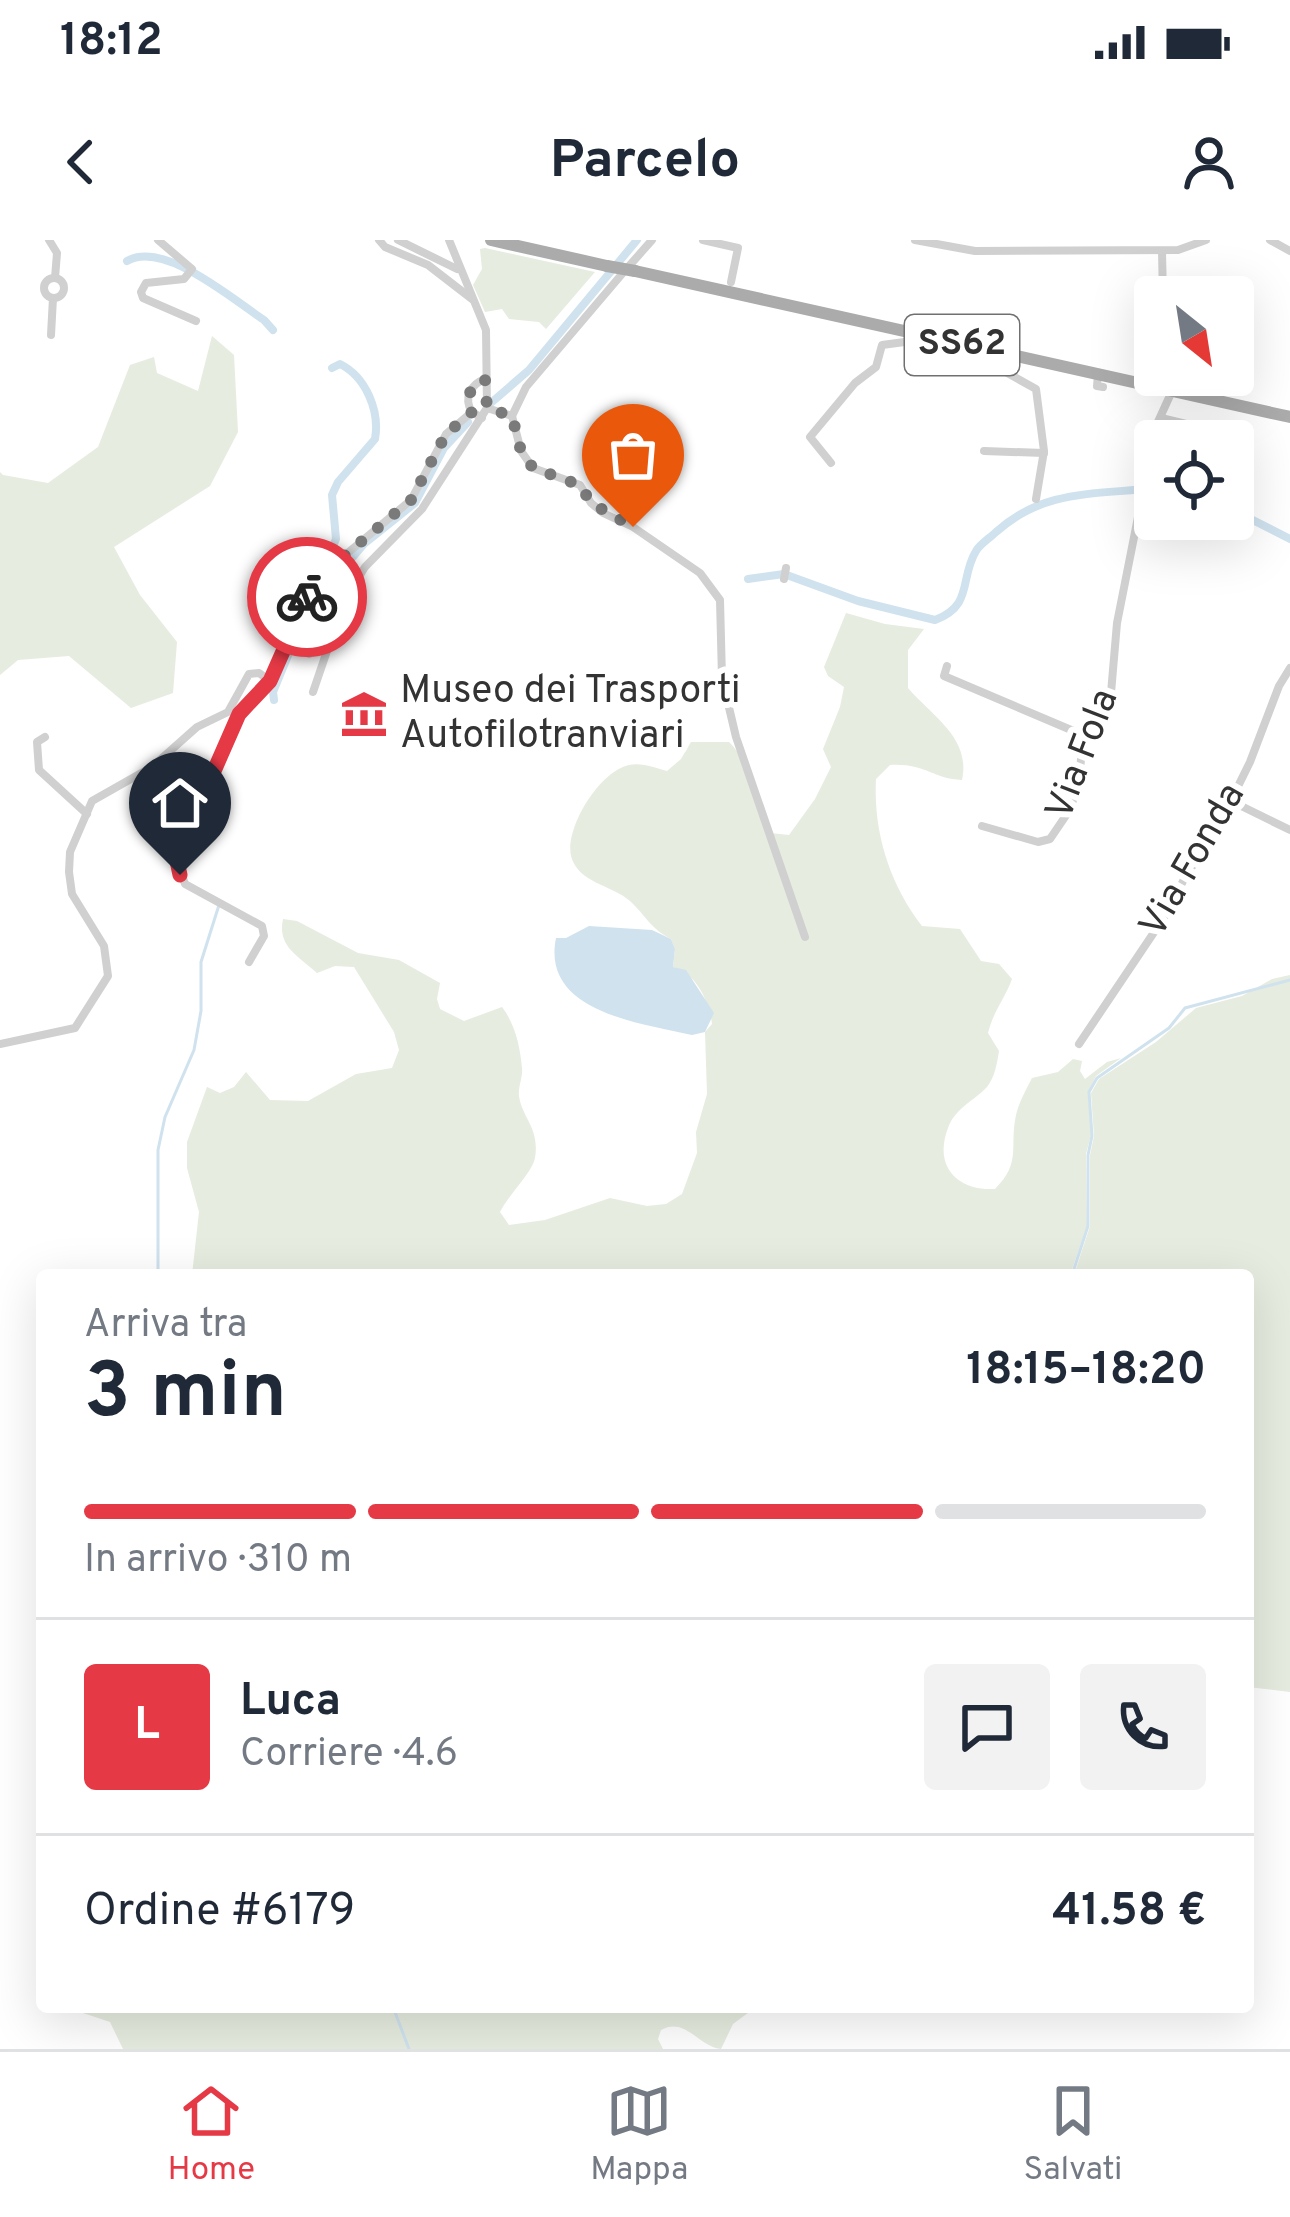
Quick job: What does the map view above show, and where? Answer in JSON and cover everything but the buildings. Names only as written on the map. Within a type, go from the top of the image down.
[{"type":"main road","name":"SS62","points":[[491,240],[987,351],[1097,384],[1134,385]]},
{"type":"main road","name":"SS62","points":[[1209,396],[1290,417]]},
{"type":"street","points":[[49,240],[57,253],[55,278],[64,290],[53,298],[51,335]]},
{"type":"street","points":[[158,240],[190,273],[146,283],[143,298],[196,321]]},
{"type":"street","points":[[379,240],[473,299]]},
{"type":"street","points":[[398,240],[459,270]]},
{"type":"street","points":[[652,240],[526,387],[512,416],[521,451],[533,468],[580,485],[603,513],[633,527],[700,573],[720,600],[722,678],[736,737],[805,937]]},
{"type":"street","points":[[703,240],[738,248],[731,282]]},
{"type":"street","points":[[915,240],[975,251],[1162,250],[1206,240]]},
{"type":"street","points":[[1270,240],[1290,251]]},
{"type":"street","points":[[422,254],[443,253],[449,242]]},
{"type":"street","points":[[314,692],[327,644],[365,567],[422,509],[487,408],[487,338],[449,242]]},
{"type":"street","points":[[1162,250],[1163,276]]},
{"type":"street","points":[[445,278],[459,270]]},
{"type":"street","points":[[831,463],[810,436],[849,389],[876,367],[882,345],[912,341],[913,334]]},
{"type":"street","points":[[987,351],[1002,370],[1036,389],[1044,453],[1036,499]]},
{"type":"street","points":[[472,412],[469,393],[485,379]]},
{"type":"street","name":"Via Fola","points":[[1161,418],[1164,396]]},
{"type":"street","points":[[487,408],[512,416]]},
{"type":"street","points":[[472,412],[482,418]]},
{"type":"street","points":[[249,962],[264,936],[262,924],[193,890],[180,875],[177,861],[239,714],[270,681],[319,562],[344,556],[411,500],[446,434],[472,412]]},
{"type":"street","points":[[1161,418],[1170,420]]},
{"type":"street","points":[[984,451],[1044,453]]},
{"type":"street","name":"Via Fola","points":[[982,826],[1038,842],[1050,839],[1071,808],[1083,735],[1111,693],[1117,623],[1134,527]]},
{"type":"street","points":[[947,667],[944,676],[1083,735]]},
{"type":"street","name":"Via Fonda","points":[[1078,1044],[1169,910],[1231,802],[1290,668]]},
{"type":"street","points":[[0,1044],[75,1028],[108,976],[104,946],[72,894],[69,872],[70,852],[99,795],[152,767],[197,727],[228,712],[249,674],[259,673],[270,681]]},
{"type":"street","points":[[45,737],[38,742],[39,770],[87,814]]},
{"type":"street","points":[[1231,802],[1290,830]]},
{"type":"shaded area","points":[[480,249],[595,272],[546,329],[539,322],[509,319],[502,309],[485,312],[473,285],[482,269]]},
{"type":"shaded area","points":[[212,336],[234,355],[238,432],[210,486],[114,547],[140,595],[177,642],[173,693],[131,708],[69,656],[18,660],[0,675],[0,472],[48,483],[98,447],[130,365],[154,357],[157,373],[198,391]]},
{"type":"shaded area","points":[[846,613],[924,629],[908,650],[908,688],[948,729],[961,752],[962,780],[902,765],[890,765],[876,779],[881,838],[911,910],[922,926],[960,929],[981,961],[999,964],[1012,979],[988,1033],[999,1051],[992,1079],[948,1128],[944,1154],[952,1174],[970,1186],[995,1189],[1012,1162],[1016,1115],[1032,1078],[1058,1072],[1073,1059],[1082,1061],[1080,1071],[1085,1079],[1121,1058],[1096,1076],[1088,1092],[1087,1226],[1072,1269],[193,1269],[199,1212],[187,1168],[187,1142],[207,1087],[220,1093],[234,1087],[246,1072],[270,1100],[308,1101],[356,1074],[392,1068],[399,1050],[394,1032],[354,967],[335,966],[317,973],[286,944],[283,919],[297,921],[358,953],[399,960],[440,983],[440,1009],[464,1021],[502,1007],[518,1044],[519,1096],[536,1148],[530,1170],[500,1212],[509,1225],[545,1220],[610,1198],[647,1206],[666,1204],[682,1194],[697,1153],[696,1132],[707,1094],[705,1032],[712,1024],[708,1006],[695,982],[673,967],[671,939],[630,901],[588,878],[575,865],[573,830],[596,789],[618,769],[638,764],[667,771],[691,742],[729,742],[743,762],[770,833],[789,835],[831,767],[823,749],[844,687],[824,667]]},
{"type":"shaded area","points":[[1290,975],[1290,1692],[1254,1688],[1254,1269],[1076,1269],[1090,1226],[1091,1093],[1099,1079],[1156,1042],[1196,1008],[1242,996]]},
{"type":"shaded area","points":[[83,2013],[748,2013],[733,2024],[721,2049],[685,2029],[670,2027],[661,2030],[658,2039],[663,2049],[123,2049],[110,2022]]},
{"type":"water","points":[[589,926],[652,930],[671,939],[673,967],[686,970],[714,1013],[705,1032],[692,1035],[622,1019],[579,998],[564,983],[555,963],[556,938]]},
{"type":"waterway","points":[[492,402],[529,370],[637,240]]},
{"type":"waterway","points":[[127,261],[160,258],[178,265],[273,330]]},
{"type":"waterway","points":[[274,700],[273,692],[336,539],[332,495],[375,439],[375,417],[364,386],[340,364],[332,368]]},
{"type":"waterway","points":[[309,654],[347,564],[415,503],[444,448],[468,422]]},
{"type":"waterway","points":[[748,579],[784,574],[858,601],[935,620],[961,599],[978,548],[1014,518],[1071,496],[1134,490]]},
{"type":"waterway","points":[[1254,521],[1290,539]]},
{"type":"waterway","points":[[158,1269],[158,1150],[165,1117],[194,1050],[201,1011],[201,962],[219,905]]},
{"type":"waterway","points":[[1074,1269],[1088,1226],[1089,1092],[1097,1078],[1169,1028],[1185,1008],[1290,980]]},
{"type":"waterway","points":[[395,2013],[409,2049]]},
{"type":"way so far","points":[[307,597],[322,558],[344,556],[411,500],[446,434],[472,412],[471,389],[485,379],[487,408],[512,416],[521,451],[533,468],[580,485],[603,513],[633,527]]},
{"type":"place","name":"Museo dei Trasporti Autofilotranviari","points":[[364,714]]},
{"type":"route","points":[[180,875],[177,861],[182,844],[239,714],[270,681],[307,597]]}]
